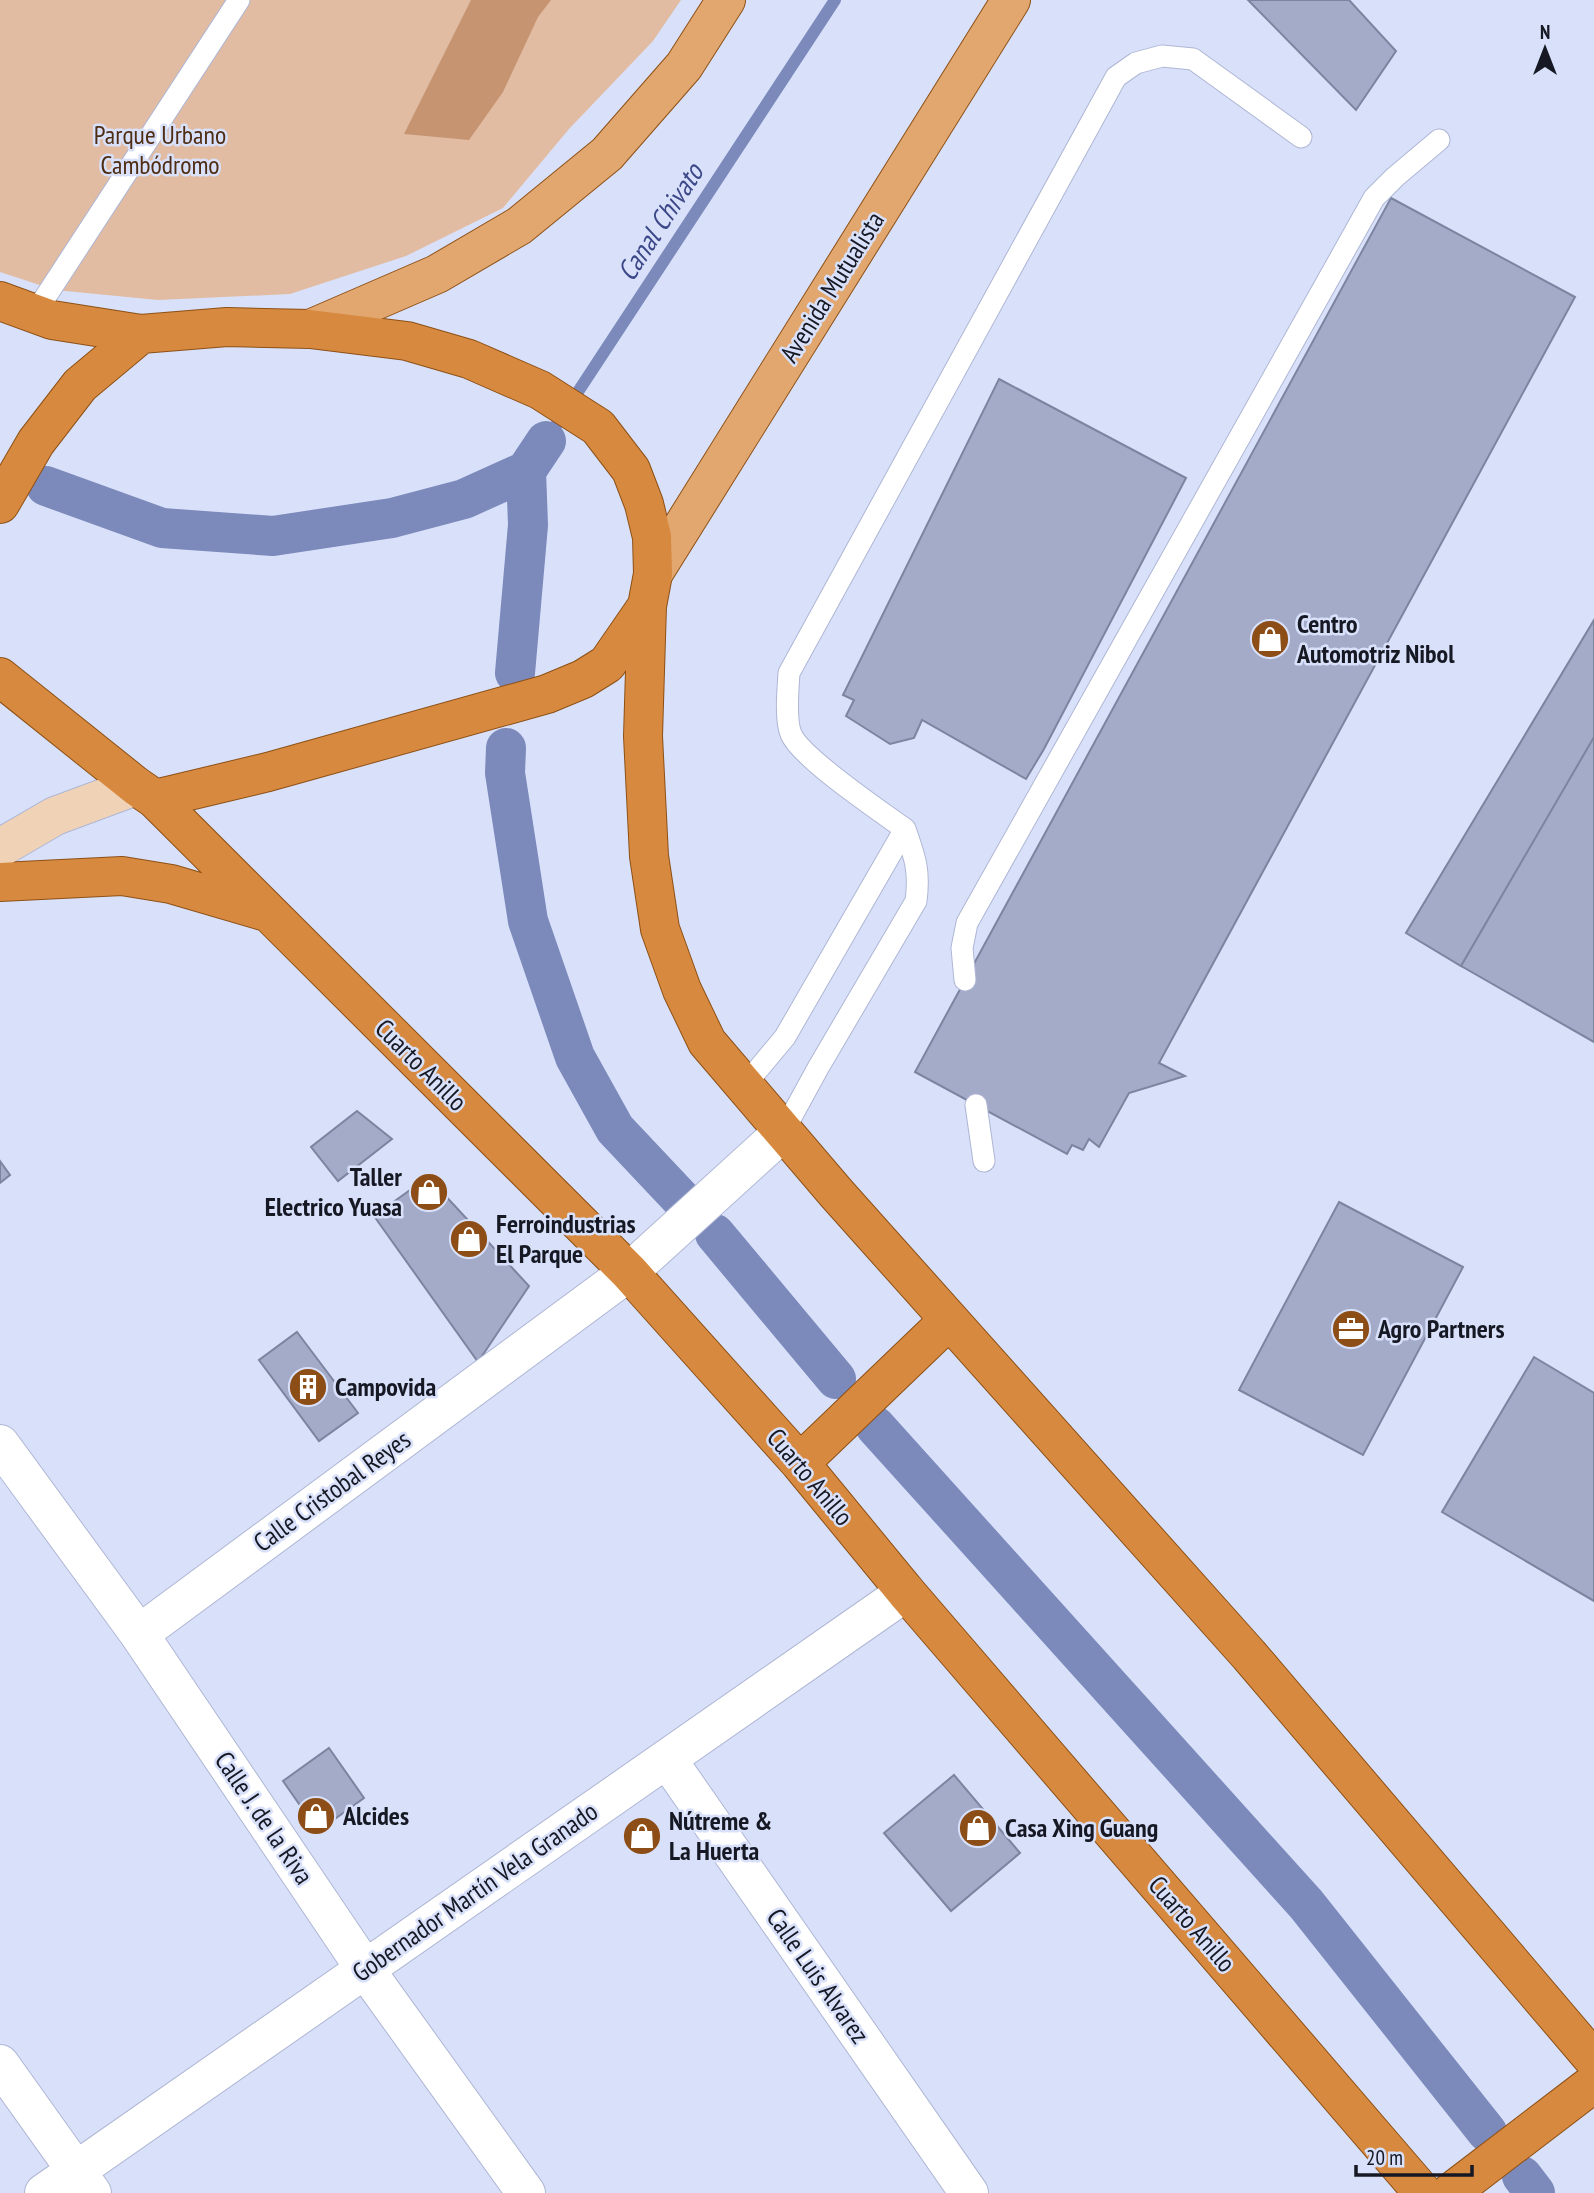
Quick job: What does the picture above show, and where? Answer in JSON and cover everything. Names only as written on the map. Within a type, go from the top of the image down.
[{"type":"highway","points":[[18,307],[52,320],[141,334],[227,327],[310,329],[407,341],[469,359],[540,390],[598,427],[631,470],[644,504],[652,537],[643,736],[649,856],[660,929],[682,990],[708,1042],[783,1132],[1249,1655],[1594,2060]]},
{"type":"highway","points":[[0,504],[36,442],[80,385],[141,334]]},
{"type":"highway","points":[[145,793],[268,772],[547,694],[583,679],[607,664],[650,590]]},
{"type":"highway","name":"Cuarto Anillo","points":[[0,677],[145,793],[629,1272],[800,1463],[906,1592],[1423,2193]]},
{"type":"highway","points":[[0,882],[122,876],[171,884],[268,912]]},
{"type":"highway","points":[[800,1463],[949,1320]]},
{"type":"highway","points":[[1464,2183],[1594,2083]]},
{"type":"main road","points":[[310,329],[437,274],[519,226],[607,154],[684,66],[726,0]]},
{"type":"main road","name":"Avenida Mutualista","points":[[650,590],[1011,0]]},
{"type":"main road","points":[[0,848],[55,816],[145,793]]},
{"type":"street","name":"Calle Cristobal Reyes","points":[[139,1634],[629,1272],[783,1132]]},
{"type":"street","name":"Calle J. de la Riva","points":[[0,1444],[139,1634],[365,1969],[526,2193]]},
{"type":"street","name":"Gobernador Martín Vela Granado","points":[[44,2193],[84,2182],[365,1969],[906,1592]]},
{"type":"street","name":"Calle Luis Alvarez","points":[[667,1759],[968,2193]]},
{"type":"street","points":[[0,2064],[84,2182]]},
{"type":"lane","points":[[18,307],[239,0]]},
{"type":"lane","points":[[783,1132],[916,901],[919,878],[905,829],[809,756],[791,734],[787,702],[789,674],[1116,77],[1136,63],[1162,56],[1193,60],[1301,137]]},
{"type":"lane","points":[[965,981],[962,948],[967,923],[1374,198],[1439,140]]},
{"type":"lane","points":[[745,1085],[785,1037],[905,829]]},
{"type":"lane","points":[[976,1105],[985,1161]]},
{"type":"green space","name":"Parque Urbano Cambódromo","points":[[0,0],[681,0],[653,41],[569,129],[503,208],[406,256],[290,294],[158,300],[55,290],[0,272]]},
{"type":"shaded area","points":[[471,0],[551,0],[538,17],[503,92],[469,140],[404,134]]},
{"type":"building","points":[[1248,0],[1349,0],[1396,51],[1356,110]]},
{"type":"building","name":"Centro Automotriz Nibol","points":[[1391,198],[1575,297],[1159,1063],[1185,1076],[1129,1093],[1099,1147],[1089,1139],[1083,1150],[1072,1145],[1067,1154],[915,1072]]},
{"type":"building","points":[[999,379],[1186,478],[1026,779],[922,720],[914,738],[890,744],[846,716],[854,700],[843,695]]},
{"type":"building","points":[[1594,620],[1594,737],[1461,966],[1406,933]]},
{"type":"building","points":[[1594,737],[1594,1042],[1461,966]]},
{"type":"building","points":[[357,1111],[392,1139],[338,1181],[311,1147]]},
{"type":"building","points":[[0,1161],[10,1175],[0,1183]]},
{"type":"building","points":[[428,1177],[529,1286],[478,1362],[374,1216]]},
{"type":"building","name":"Agro Partners","points":[[1339,1202],[1463,1267],[1363,1455],[1239,1390]]},
{"type":"building","name":"Campovida","points":[[297,1332],[358,1413],[319,1441],[259,1360]]},
{"type":"building","points":[[1534,1357],[1594,1393],[1594,1601],[1442,1512]]},
{"type":"building","points":[[329,1748],[364,1798],[318,1831],[283,1781]]},
{"type":"building","points":[[954,1775],[1020,1853],[951,1911],[884,1833]]},
{"type":"waterway","name":"Canal Chivato","points":[[526,471],[835,0]]},
{"type":"waterway","points":[[46,486],[162,528],[273,536],[392,518],[464,499],[526,471],[546,441]]},
{"type":"waterway","points":[[515,673],[528,525],[526,471]]},
{"type":"waterway","points":[[506,748],[505,773],[528,921],[575,1057],[615,1129],[682,1200]]},
{"type":"waterway","points":[[715,1234],[836,1379]]},
{"type":"waterway","points":[[875,1426],[1306,1904],[1487,2132]]},
{"type":"waterway","points":[[1522,2176],[1535,2193]]},
{"type":"place","name":"Centro Automotriz Nibol","points":[[1270,639]]},
{"type":"place","name":"Taller Electrico Yuasa","points":[[429,1192]]},
{"type":"place","name":"Ferroindustrias El Parque","points":[[469,1239]]},
{"type":"place","name":"Agro Partners","points":[[1351,1329]]},
{"type":"place","name":"Campovida","points":[[308,1387]]},
{"type":"place","name":"Alcides","points":[[316,1816]]},
{"type":"place","name":"Casa Xing Guang","points":[[978,1828]]},
{"type":"place","name":"Nútreme & La Huerta","points":[[642,1836]]}]
